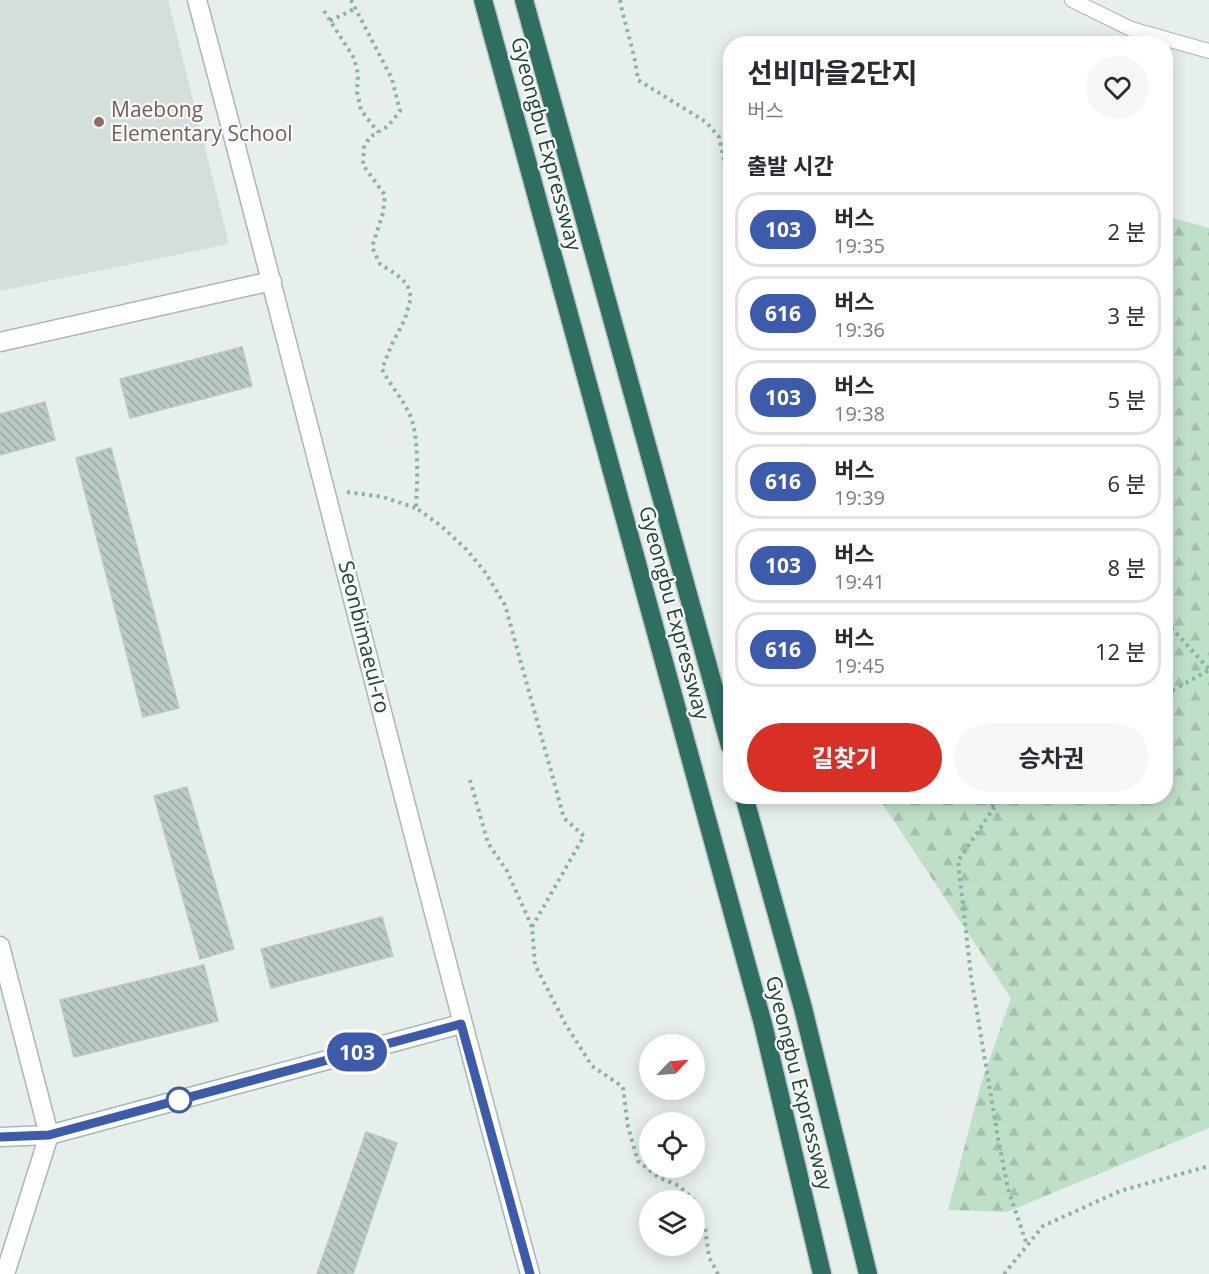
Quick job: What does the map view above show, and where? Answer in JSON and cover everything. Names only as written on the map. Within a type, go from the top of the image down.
[{"type":"highway","name":"Gyeongbu Expressway","points":[[483,0],[763,1024],[822,1274]]},
{"type":"highway","name":"Gyeongbu Expressway","points":[[524,0],[723,721]]},
{"type":"highway","name":"Gyeongbu Expressway","points":[[746,804],[803,1008],[868,1274]]},
{"type":"street","name":"Seonbimaeul-ro","points":[[197,0],[272,281],[461,1024],[530,1274]]},
{"type":"street","points":[[0,342],[272,281]]},
{"type":"street","points":[[0,946],[49,1135],[5,1274]]},
{"type":"street","points":[[0,1137],[49,1135],[461,1024]]},
{"type":"lane","points":[[1072,0],[1131,29],[1156,36]]},
{"type":"lane","points":[[1173,41],[1209,51]]},
{"type":"path","points":[[351,0],[392,79],[400,111],[388,126],[370,137],[364,147],[363,165],[385,195],[383,213],[372,248],[380,264],[407,284],[411,297],[405,319],[391,345],[382,369],[410,415],[417,467],[416,508]]},
{"type":"path","points":[[620,0],[626,30],[636,60],[638,80],[706,122],[719,137],[723,155]]},
{"type":"path","points":[[330,21],[356,8]]},
{"type":"path","points":[[324,11],[354,58],[358,74],[357,92],[361,110],[378,132]]},
{"type":"path","points":[[346,492],[383,497],[416,508],[440,525],[466,549],[485,572],[505,605],[564,818],[584,836],[532,927]]},
{"type":"path","points":[[1173,630],[1209,670],[1173,690]]},
{"type":"path","points":[[470,780],[488,843],[507,871],[532,927],[535,965],[592,1066],[623,1087],[628,1127],[638,1161],[658,1177],[683,1190]]},
{"type":"path","points":[[993,804],[993,809]]},
{"type":"path","points":[[998,804],[958,861],[971,976],[998,1138],[1008,1189],[1027,1245]]},
{"type":"path","points":[[1004,1274],[1043,1226],[1120,1191],[1209,1166]]},
{"type":"path","points":[[705,1227],[710,1257],[718,1274]]},
{"type":"shaded area","name":"Maebong Elementary School","points":[[0,0],[168,0],[229,244],[0,291]]},
{"type":"green space","points":[[1173,218],[1209,228],[1209,1128],[1007,1212],[948,1210],[980,1087],[1011,998],[883,804],[1173,804]]},
{"type":"building","points":[[242,347],[252,386],[130,418],[120,379]]},
{"type":"building","points":[[45,402],[55,440],[0,455],[0,414]]},
{"type":"building","points":[[111,448],[179,708],[143,717],[76,458]]},
{"type":"building","points":[[187,787],[234,949],[200,959],[154,796]]},
{"type":"building","points":[[382,917],[393,956],[271,988],[261,949]]},
{"type":"building","points":[[204,965],[218,1021],[74,1057],[60,1000]]},
{"type":"building","points":[[366,1132],[397,1143],[353,1274],[317,1274]]},
{"type":"bus line","name":"103","points":[[0,1137],[49,1135],[461,1024],[530,1274]]},
{"type":"place","name":"Maebong Elementary School","points":[[99,122]]}]
